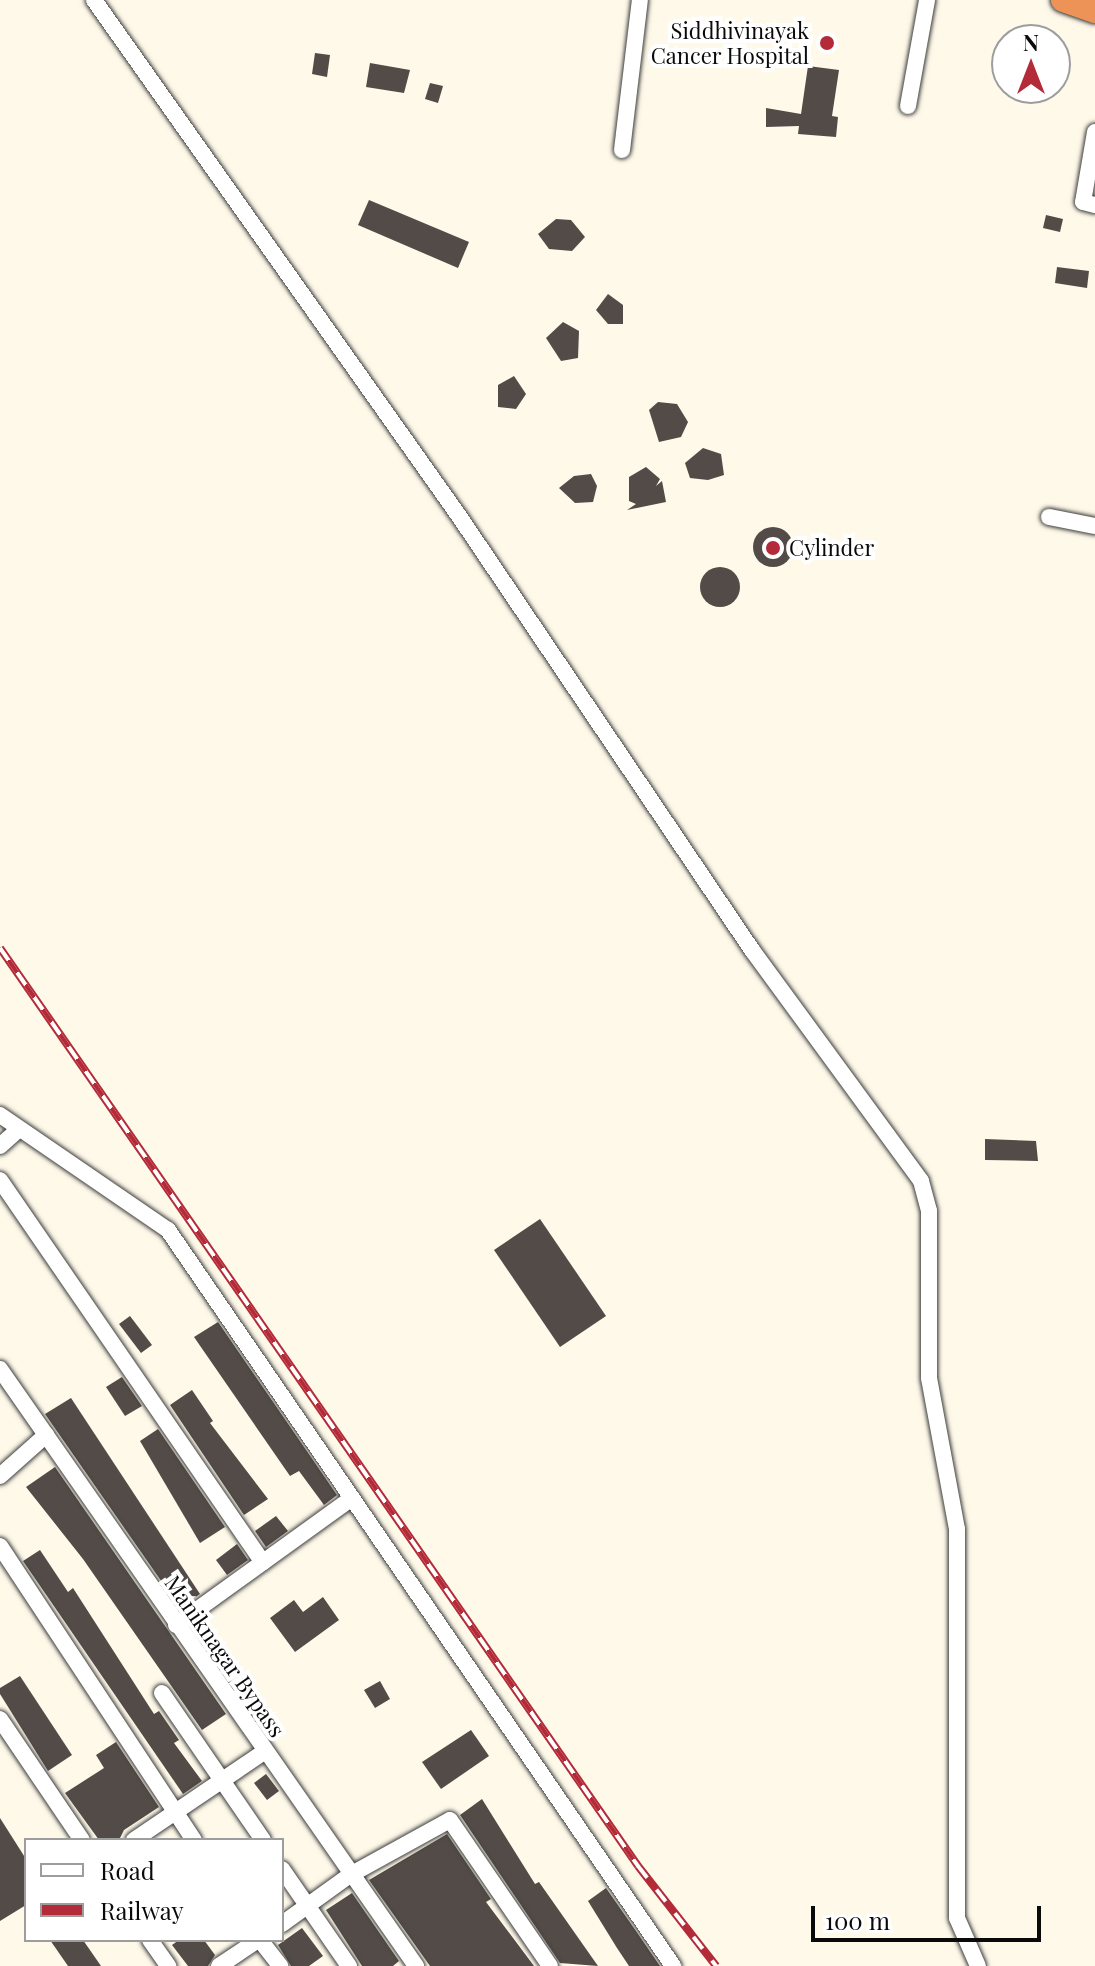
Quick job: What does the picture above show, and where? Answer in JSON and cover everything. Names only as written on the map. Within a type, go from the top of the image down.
[{"type":"highway","points":[[1063,0],[1095,11]]},
{"type":"street","points":[[94,0],[459,516],[752,950],[921,1181],[929,1211],[929,1378],[957,1529],[957,1918],[978,1966]]},
{"type":"street","points":[[622,150],[640,0]]},
{"type":"street","points":[[908,106],[927,0]]},
{"type":"street","points":[[1095,132],[1083,202],[1095,205]]},
{"type":"street","points":[[1049,517],[1095,526]]},
{"type":"street","points":[[0,1115],[168,1230],[673,1966]]},
{"type":"street","points":[[0,1146],[18,1130]]},
{"type":"street","points":[[0,1180],[263,1562]]},
{"type":"street","name":"Maniknagar Bypass","points":[[0,1369],[416,1966]]},
{"type":"street","points":[[0,1476],[46,1435]]},
{"type":"street","points":[[176,1625],[352,1498]]},
{"type":"street","points":[[0,1546],[193,1838]]},
{"type":"street","points":[[162,1693],[262,1838]]},
{"type":"street","points":[[0,1719],[81,1838]]},
{"type":"street","points":[[137,1838],[264,1752]]},
{"type":"street","points":[[284,1923],[350,1875],[450,1820],[550,1966]]},
{"type":"street","points":[[284,1872],[349,1966]]},
{"type":"street","points":[[151,1942],[168,1966]]},
{"type":"street","points":[[219,1966],[256,1942]]},
{"type":"street","points":[[261,1942],[280,1966]]},
{"type":"building","points":[[315,53],[330,55],[327,77],[312,74]]},
{"type":"building","points":[[370,63],[410,70],[404,93],[366,87]]},
{"type":"building","points":[[808,66],[839,70],[832,116],[838,117],[836,137],[798,134],[799,126],[766,127],[766,108],[801,114]]},
{"type":"building","points":[[430,83],[443,86],[438,103],[425,99]]},
{"type":"building","points":[[369,200],[469,242],[458,268],[358,225]]},
{"type":"building","points":[[1046,215],[1063,219],[1060,232],[1043,228]]},
{"type":"building","points":[[556,219],[571,220],[585,237],[572,251],[549,249],[538,234]]},
{"type":"building","points":[[1057,267],[1089,271],[1087,288],[1055,283]]},
{"type":"building","points":[[608,294],[623,305],[623,324],[608,324],[596,310]]},
{"type":"building","points":[[563,322],[579,331],[578,358],[561,361],[546,338]]},
{"type":"building","points":[[514,376],[526,394],[516,409],[498,407],[498,385]]},
{"type":"building","points":[[658,402],[677,404],[688,422],[681,437],[659,442],[649,410]]},
{"type":"building","points":[[703,448],[721,454],[724,475],[708,480],[690,478],[685,463]]},
{"type":"building","points":[[646,467],[660,479],[656,486],[662,481],[666,502],[627,510],[636,504],[629,501],[629,477]]},
{"type":"building","points":[[591,474],[597,486],[593,502],[575,503],[559,488],[574,476]]},
{"type":"building","name":"Cylinder","points":[[773,527],[787,533],[793,547],[787,561],[773,567],[759,561],[753,547],[759,533]]},
{"type":"building","points":[[720,567],[734,573],[740,587],[734,601],[720,607],[706,601],[700,587],[706,573]]},
{"type":"building","points":[[985,1139],[1036,1141],[1038,1161],[985,1160]]},
{"type":"building","points":[[540,1219],[606,1316],[560,1347],[494,1250]]},
{"type":"building","points":[[130,1316],[152,1345],[141,1353],[119,1324]]},
{"type":"building","points":[[218,1322],[337,1495],[324,1505],[299,1471],[290,1476],[194,1337]]},
{"type":"building","points":[[122,1377],[142,1406],[125,1416],[106,1387]]},
{"type":"building","points":[[192,1390],[213,1421],[210,1423],[268,1499],[244,1515],[170,1405]]},
{"type":"building","points":[[71,1398],[200,1594],[180,1608],[45,1414]]},
{"type":"building","points":[[158,1429],[225,1527],[200,1543],[140,1441]]},
{"type":"building","points":[[55,1467],[226,1714],[202,1730],[83,1559],[26,1487]]},
{"type":"building","points":[[276,1516],[288,1531],[266,1547],[255,1531]]},
{"type":"building","points":[[237,1544],[248,1560],[227,1575],[216,1560]]},
{"type":"building","points":[[40,1550],[68,1592],[73,1588],[154,1714],[159,1711],[179,1740],[174,1743],[202,1781],[183,1794],[23,1561]]},
{"type":"building","points":[[323,1597],[339,1620],[295,1652],[270,1618],[294,1600],[303,1612]]},
{"type":"building","points":[[20,1676],[72,1755],[48,1771],[0,1694],[0,1688]]},
{"type":"building","points":[[380,1681],[390,1699],[375,1708],[364,1690]]},
{"type":"building","points":[[471,1730],[489,1756],[441,1789],[422,1762]]},
{"type":"building","points":[[116,1742],[159,1807],[124,1830],[120,1838],[98,1838],[65,1793],[104,1768],[96,1755]]},
{"type":"building","points":[[266,1774],[279,1791],[267,1800],[254,1783]]},
{"type":"building","points":[[482,1799],[535,1884],[539,1882],[598,1966],[560,1963],[460,1815]]},
{"type":"building","points":[[0,1818],[24,1856],[24,1906],[0,1921]]},
{"type":"building","points":[[447,1834],[491,1899],[486,1902],[534,1966],[430,1966],[369,1880]]},
{"type":"building","points":[[606,1888],[660,1966],[629,1966],[588,1901]]},
{"type":"building","points":[[352,1893],[399,1961],[393,1966],[362,1966],[326,1910]]},
{"type":"building","points":[[302,1928],[323,1956],[309,1966],[291,1966],[278,1945]]},
{"type":"building","points":[[51,1942],[84,1942],[101,1966],[68,1966]]},
{"type":"building","points":[[176,1942],[205,1942],[215,1955],[208,1966],[188,1966],[172,1945]]},
{"type":"railway","points":[[0,948],[638,1866],[716,1966]]},
{"type":"place","name":"Siddhivinayak Cancer Hospital","points":[[827,43]]},
{"type":"place","name":"Cylinder","points":[[773,548]]}]
